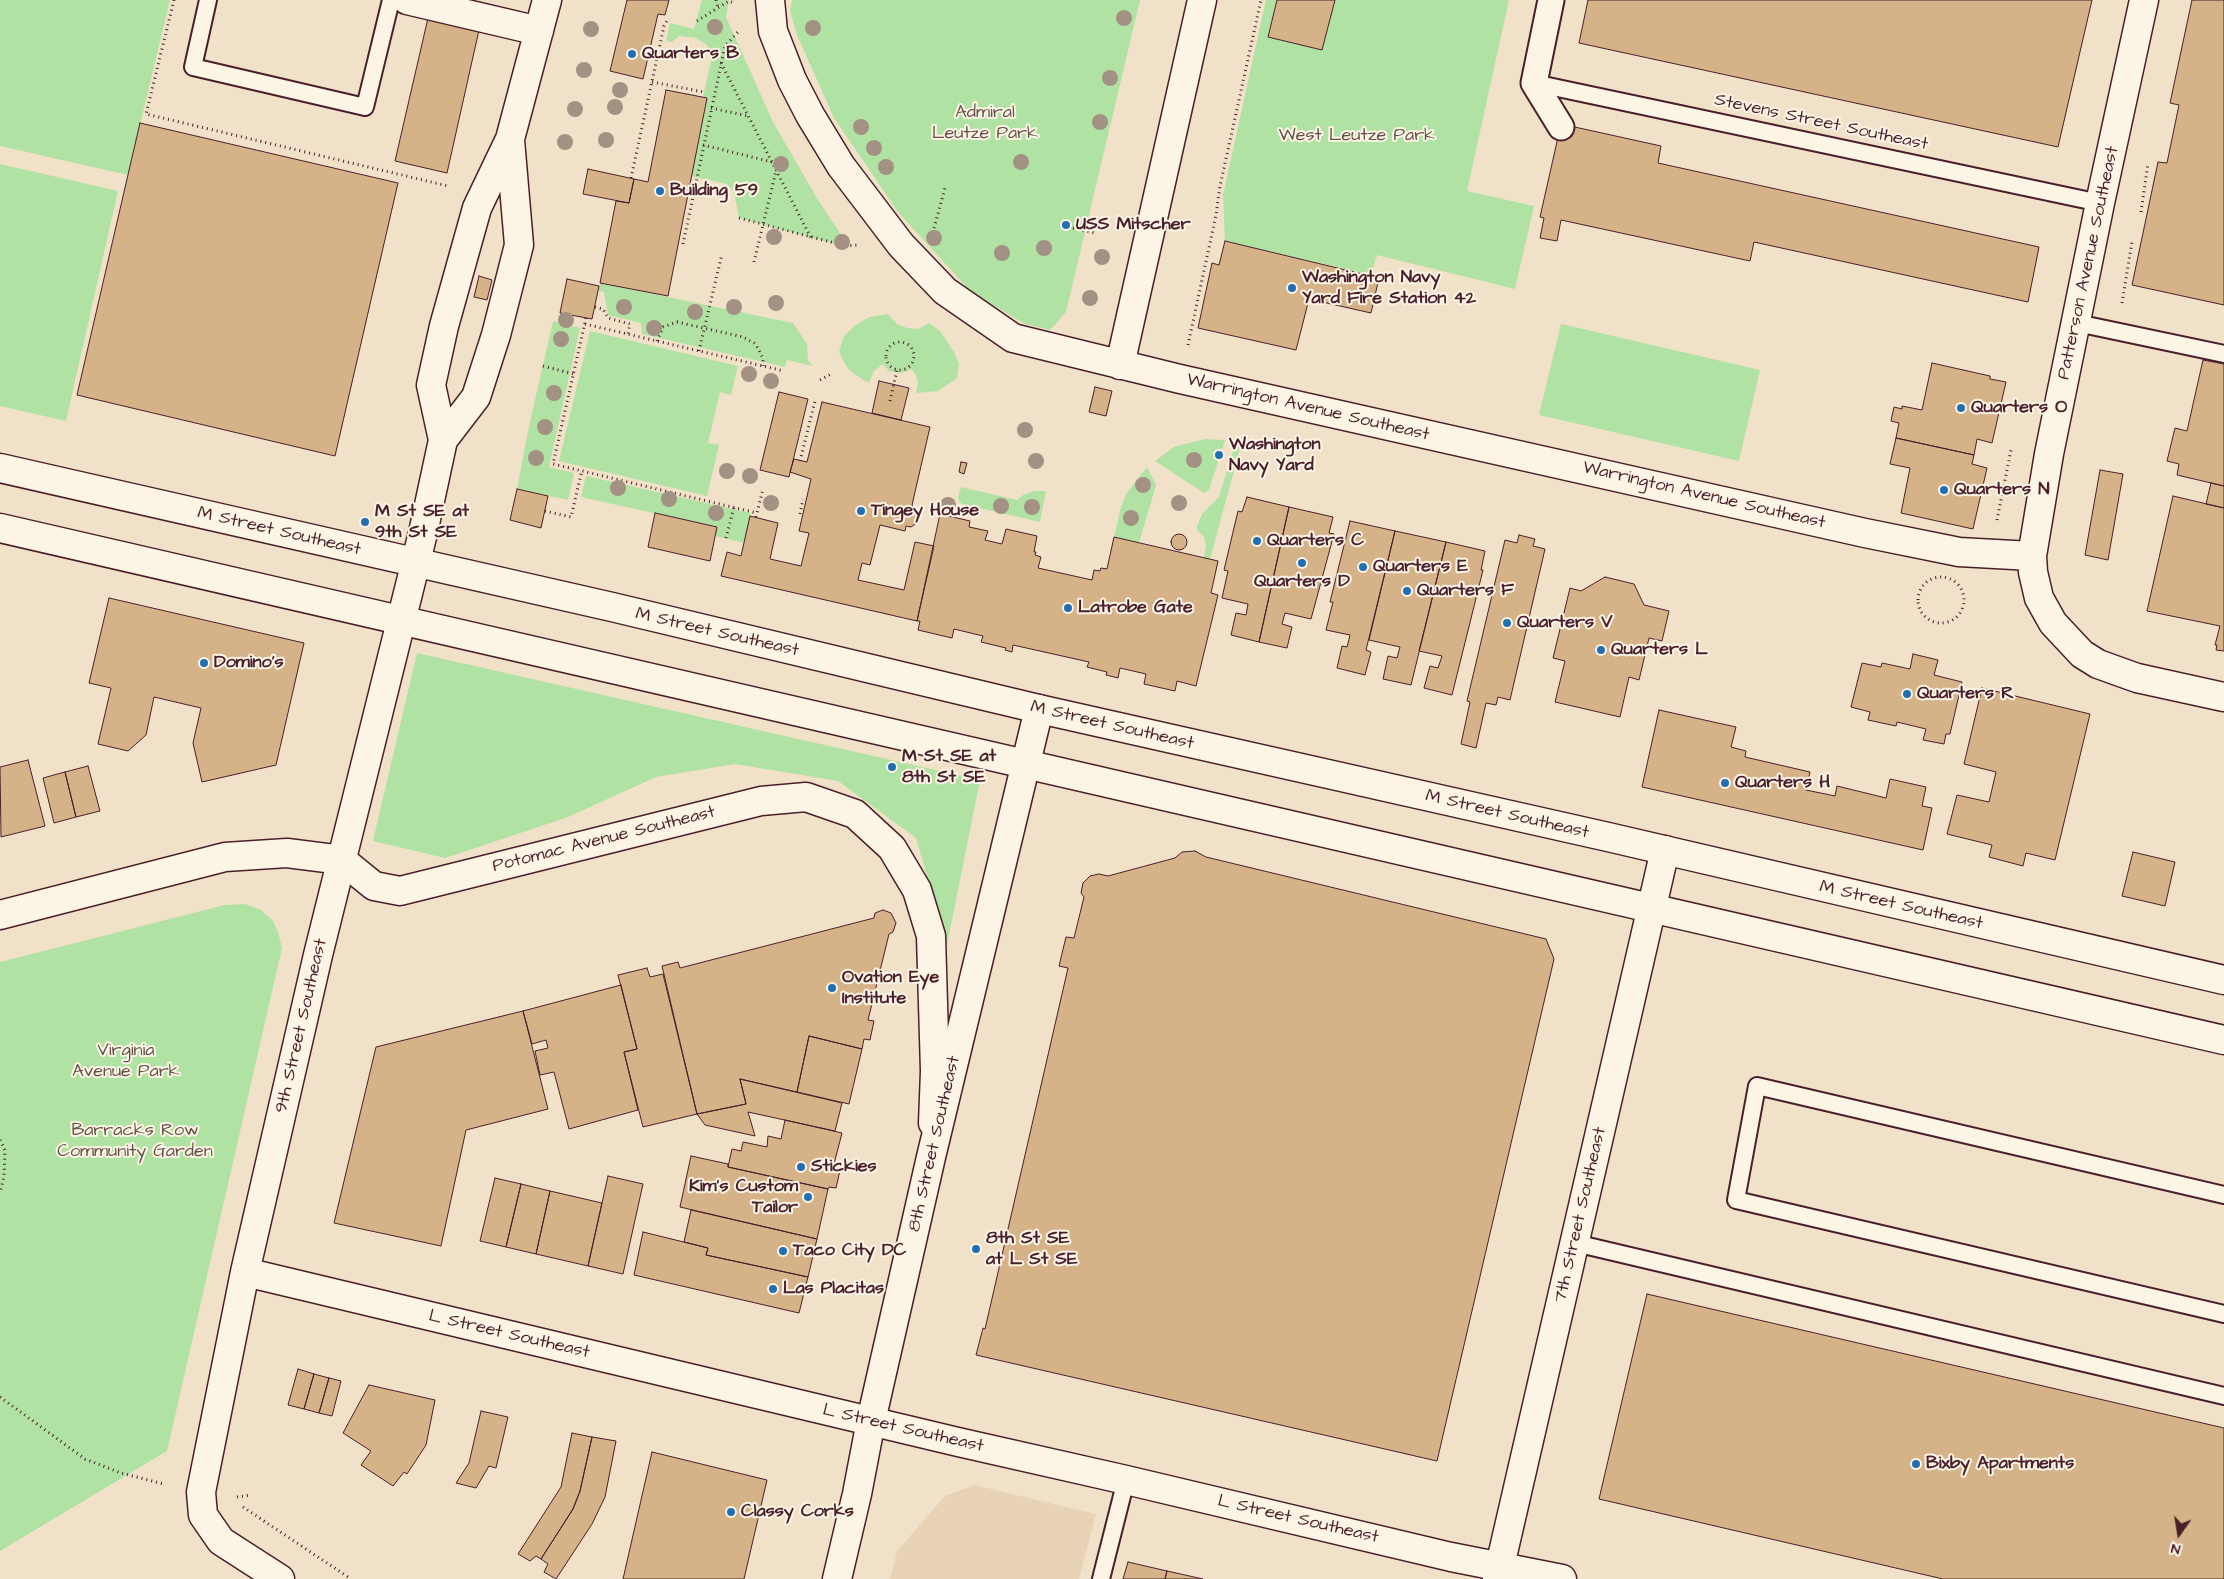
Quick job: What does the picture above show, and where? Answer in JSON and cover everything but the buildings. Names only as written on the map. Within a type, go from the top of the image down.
[{"type":"street","points":[[407,0],[539,31]]},
{"type":"street","points":[[443,440],[431,385],[444,326],[477,208],[510,139],[547,0]]},
{"type":"street","name":"Warrington Avenue Southeast","points":[[770,0],[770,16],[777,44],[810,116],[841,166],[864,198],[901,245],[945,291],[1013,338],[1120,365],[1865,533],[1959,552],[2032,556]]},
{"type":"street","points":[[1120,365],[1202,0]]},
{"type":"street","points":[[1551,0],[1534,83],[1560,127]]},
{"type":"street","name":"Patterson Avenue Southeast","points":[[2032,556],[2049,454],[2144,0]]},
{"type":"street","points":[[443,440],[476,397],[496,335],[520,246],[510,139]]},
{"type":"street","name":"9th Street Southeast","points":[[280,1579],[222,1541],[203,1515],[201,1492],[245,1272],[443,440]]},
{"type":"street","name":"M Street Southeast","points":[[0,468],[622,610],[1039,710],[1665,850],[2224,980]]},
{"type":"street","points":[[0,528],[2224,1040]]},
{"type":"street","points":[[2032,556],[2034,581],[2052,623],[2082,654],[2098,664],[2137,678],[2224,697]]},
{"type":"street","name":"8th Street Southeast","points":[[837,1579],[931,1157],[1039,710]]},
{"type":"street","name":"Potomac Avenue Southeast","points":[[342,860],[374,886],[400,891],[761,801],[806,797],[855,814],[892,848],[917,890],[931,936],[935,1071],[931,1157]]},
{"type":"street","name":"7th Street Southeast","points":[[1499,1572],[1665,850]]},
{"type":"street","points":[[0,915],[225,856],[287,853],[342,860]]},
{"type":"street","name":"L Street Southeast","points":[[245,1272],[871,1422],[1451,1557],[1499,1572],[1562,1579]]},
{"type":"lane","points":[[208,0],[193,67],[365,107],[391,0]]},
{"type":"lane","name":"Stevens Street Southeast","points":[[1534,83],[2100,203]]},
{"type":"lane","points":[[2077,323],[2224,354]]},
{"type":"lane","points":[[2224,1195],[1757,1086],[1736,1200],[2224,1314]]},
{"type":"lane","points":[[1574,1243],[2224,1396]]},
{"type":"lane","points":[[1101,1579],[1126,1480]]},
{"type":"path","points":[[174,0],[146,114],[451,187]]},
{"type":"path","points":[[716,0],[718,8]]},
{"type":"path","points":[[1186,353],[1261,0]]},
{"type":"path","points":[[696,21],[729,1],[735,3]]},
{"type":"path","points":[[631,178],[664,26],[668,19]]},
{"type":"path","points":[[683,244],[725,46],[740,30]]},
{"type":"path","points":[[721,63],[811,238]]},
{"type":"path","points":[[652,82],[704,92]]},
{"type":"path","points":[[711,108],[748,116]]},
{"type":"path","points":[[703,145],[772,162]]},
{"type":"path","points":[[754,262],[776,170]]},
{"type":"path","points":[[739,218],[846,246],[860,245]]},
{"type":"path","points":[[1074,228],[1095,233]]},
{"type":"path","points":[[2122,305],[2132,242]]},
{"type":"path","points":[[699,351],[722,254]]},
{"type":"path","points":[[595,307],[603,309],[608,318],[630,324],[628,334]]},
{"type":"path","points":[[586,318],[554,464],[757,513]]},
{"type":"path","points":[[657,341],[663,327],[672,322],[743,337],[754,343],[762,353],[763,366]]},
{"type":"path","points":[[585,324],[784,371]]},
{"type":"path","points":[[896,343],[904,343],[912,348],[914,357],[910,366],[897,370],[889,365],[888,348],[896,343]]},
{"type":"path","points":[[543,366],[574,374]]},
{"type":"path","points":[[890,401],[897,370]]},
{"type":"path","points":[[820,380],[832,373]]},
{"type":"path","points":[[800,461],[815,401]]},
{"type":"path","points":[[545,511],[571,517],[582,470]]},
{"type":"path","points":[[756,517],[763,489]]},
{"type":"path","points":[[800,514],[803,499]]},
{"type":"path","points":[[726,538],[734,507]]},
{"type":"path","points":[[1934,577],[1950,578],[1957,583],[1964,597],[1964,605],[1955,619],[1942,623],[1934,622],[1922,614],[1917,600],[1922,587],[1934,577]]},
{"type":"path","points":[[0,1140],[5,1150],[4,1177],[0,1192]]},
{"type":"path","points":[[0,1397],[85,1459],[121,1473],[164,1484]]},
{"type":"path","points":[[251,1495],[231,1498],[351,1579]]},
{"type":"shaded area","points":[[974,1485],[1096,1514],[1079,1579],[890,1579],[897,1551],[945,1496]]},
{"type":"green space","points":[[0,0],[170,0],[128,175],[0,146]]},
{"type":"green space","points":[[702,0],[729,0],[726,17],[773,122],[818,200],[850,248],[739,218],[734,192],[727,184],[691,176],[707,98],[703,97],[711,61],[707,45],[696,38],[679,36],[672,42],[666,41],[670,23],[694,29]]},
{"type":"green space","name":"Admiral Leutze Park","points":[[792,0],[1140,0],[1066,312],[1050,330],[1025,324],[971,292],[898,212],[834,118],[797,35],[790,11]]},
{"type":"green space","name":"West Leutze Park","points":[[1266,0],[1509,0],[1467,191],[1534,206],[1515,289],[1377,255],[1371,275],[1225,241],[1223,195]]},
{"type":"green space","points":[[0,164],[118,191],[66,421],[0,406]]},
{"type":"green space","points":[[600,283],[793,323],[807,344],[808,360],[813,366],[787,360],[785,367],[642,334],[641,323],[608,315],[604,292],[598,290]]},
{"type":"green space","points":[[888,314],[897,324],[907,328],[918,329],[929,323],[940,331],[954,352],[959,364],[957,378],[938,391],[916,393],[918,383],[916,375],[911,369],[902,373],[889,371],[883,364],[874,371],[869,383],[854,374],[846,366],[839,352],[844,336],[857,324],[870,317]]},
{"type":"green space","points":[[553,321],[580,328],[549,467],[574,473],[568,500],[517,489]]},
{"type":"green space","points":[[1561,324],[1760,370],[1739,461],[1539,415]]},
{"type":"green space","points":[[590,331],[738,366],[731,395],[720,392],[708,443],[719,445],[707,496],[559,461]]},
{"type":"green space","points":[[1205,439],[1225,440],[1209,490],[1204,493],[1155,461],[1174,447]]},
{"type":"green space","points":[[1236,441],[1242,441],[1210,559],[1204,558],[1206,545],[1204,537],[1197,530],[1197,526],[1202,514],[1219,497]]},
{"type":"green space","points":[[1147,467],[1156,485],[1139,543],[1114,537],[1126,494]]},
{"type":"green space","points":[[586,476],[751,513],[744,543],[715,536],[717,527],[581,497]]},
{"type":"green space","points":[[961,487],[1017,500],[1023,495],[1034,491],[1046,491],[1040,522],[962,504],[958,497]]},
{"type":"green space","points":[[417,653],[980,780],[947,945],[916,838],[838,781],[735,764],[656,777],[568,817],[445,858],[373,841]]},
{"type":"green space","name":"Virginia Avenue Park","points":[[245,904],[261,910],[273,921],[282,948],[167,1451],[0,1551],[0,962],[225,905]]},
{"type":"place","name":"Quarters B","points":[[632,54]]},
{"type":"place","name":"Building 59","points":[[660,191]]},
{"type":"place","name":"USS Mitscher","points":[[1066,225]]},
{"type":"place","name":"Washington Navy Yard Fire Station 42","points":[[1292,288]]},
{"type":"place","name":"Quarters O","points":[[1961,408]]},
{"type":"place","name":"Washington Navy Yard","points":[[1219,455]]},
{"type":"place","name":"Quarters N","points":[[1944,490]]},
{"type":"place","name":"Tingey House","points":[[861,511]]},
{"type":"place","name":"M St SE at 9th St SE","points":[[365,522]]},
{"type":"place","name":"Quarters C","points":[[1257,541]]},
{"type":"place","name":"Quarters D","points":[[1302,563]]},
{"type":"place","name":"Quarters E","points":[[1363,567]]},
{"type":"place","name":"Quarters F","points":[[1407,591]]},
{"type":"place","name":"Latrobe Gate","points":[[1068,608]]},
{"type":"place","name":"Quarters V","points":[[1507,623]]},
{"type":"place","name":"Quarters L","points":[[1601,650]]},
{"type":"place","name":"Domino's","points":[[204,663]]},
{"type":"place","name":"Quarters R","points":[[1907,694]]},
{"type":"place","name":"M St SE at 8th St SE","points":[[892,767]]},
{"type":"place","name":"Quarters H","points":[[1725,783]]},
{"type":"place","name":"Ovation Eye Institute","points":[[832,988]]},
{"type":"place","name":"Stickies","points":[[801,1167]]},
{"type":"place","name":"Kim's Custom Tailor","points":[[808,1197]]},
{"type":"place","name":"8th St SE at L St SE","points":[[976,1249]]},
{"type":"place","name":"Taco City DC","points":[[783,1251]]},
{"type":"place","name":"Las Placitas","points":[[773,1289]]},
{"type":"place","name":"Bixby Apartments","points":[[1916,1464]]},
{"type":"place","name":"Classy Corks","points":[[731,1512]]},
{"type":"park label","name":"Barracks Row Community Garden","points":[[135,1141]]}]
